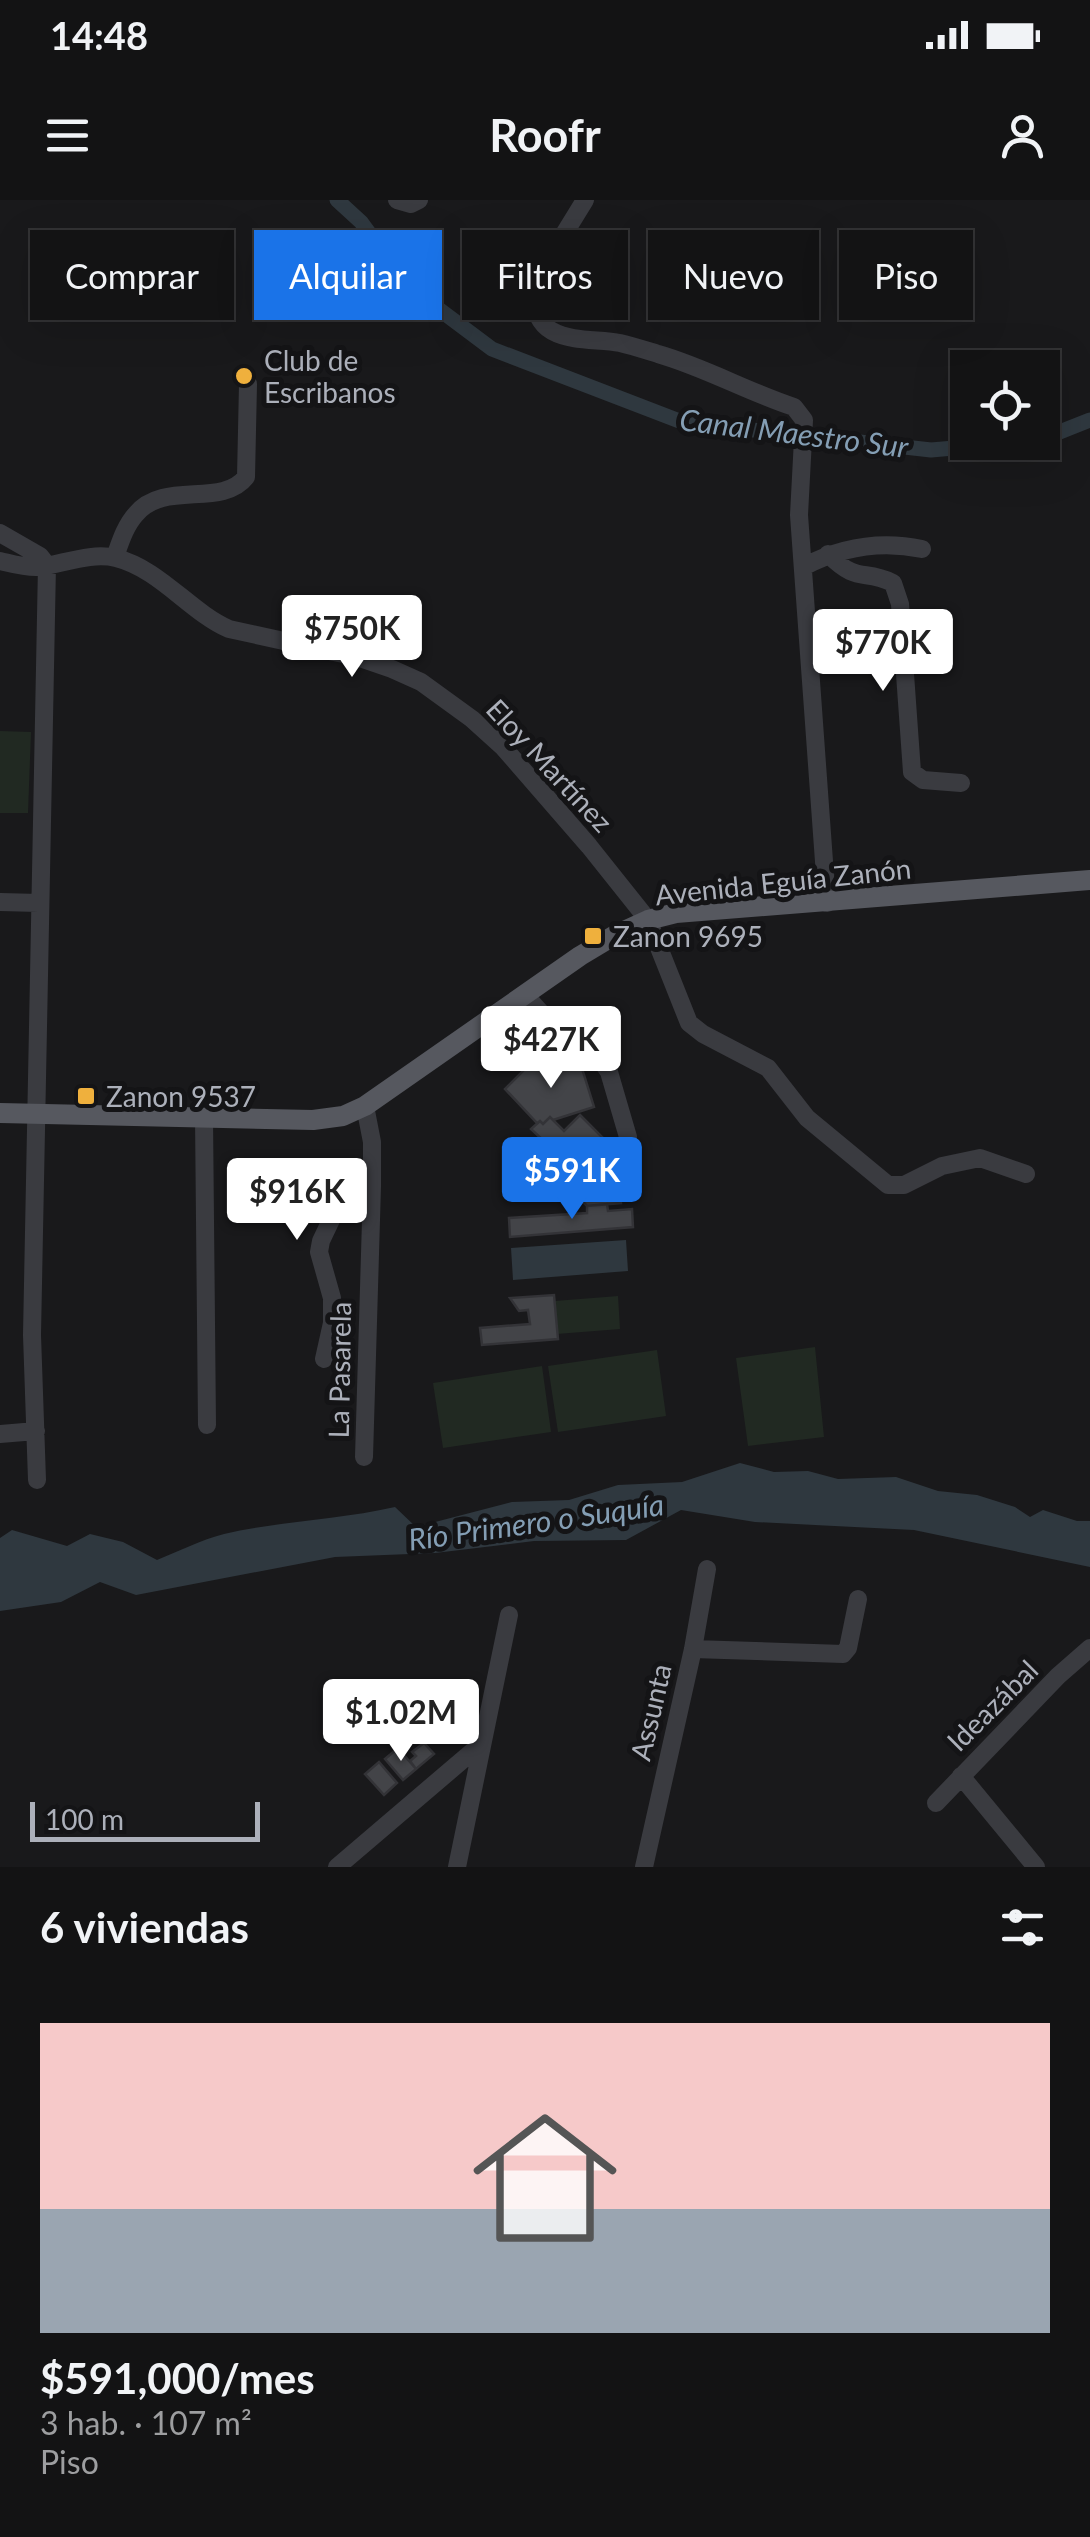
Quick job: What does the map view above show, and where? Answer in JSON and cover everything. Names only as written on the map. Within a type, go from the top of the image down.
[{"type":"main road","name":"Avenida Eguía Zanón","points":[[0,1113],[314,1120],[343,1116],[365,1106],[615,935],[648,920],[676,913],[1090,880]]},
{"type":"street","points":[[396,200],[410,204],[419,200]]},
{"type":"street","points":[[585,200],[534,283],[533,297],[545,326],[576,338],[622,344],[664,356],[794,406],[802,417],[798,515],[827,902]]},
{"type":"street","points":[[114,558],[126,529],[147,504],[169,496],[227,491],[246,477],[248,384]]},
{"type":"street","points":[[0,533],[40,556],[46,565],[32,1335],[37,1480]]},
{"type":"street","points":[[803,567],[851,547],[900,544],[922,549]]},
{"type":"street","points":[[828,554],[855,576],[893,583],[900,604],[912,772],[924,780],[961,783]]},
{"type":"street","name":"Eloy Martínez","points":[[0,561],[36,568],[60,560],[114,558],[165,584],[229,629],[357,657],[421,682],[503,747],[648,920],[689,1023],[768,1068],[808,1118],[888,1185],[904,1185],[942,1166],[980,1158],[1026,1174]]},
{"type":"street","points":[[0,902],[39,903]]},
{"type":"street","points":[[525,994],[562,1034],[598,1056],[609,1072],[628,1136],[626,1188]]},
{"type":"street","name":"La Pasarela","points":[[364,1458],[372,1182],[372,1142],[365,1106]]},
{"type":"street","points":[[204,1117],[208,1425]]},
{"type":"street","points":[[324,1358],[332,1323],[332,1298],[319,1252],[321,1242],[342,1199],[372,1182]]},
{"type":"street","points":[[0,1434],[36,1431]]},
{"type":"street","name":"Assunta","points":[[644,1867],[693,1649],[707,1568]]},
{"type":"street","points":[[693,1649],[843,1654],[848,1648],[858,1599]]},
{"type":"street","points":[[457,1867],[509,1615]]},
{"type":"street","name":"Ideazábal","points":[[936,1802],[1090,1648]]},
{"type":"street","points":[[337,1867],[480,1745]]},
{"type":"street","points":[[961,1776],[1036,1867]]},
{"type":"shaded area","points":[[0,731],[31,732],[28,813],[0,813]]},
{"type":"shaded area","points":[[618,1296],[620,1329],[557,1334],[555,1301]]},
{"type":"shaded area","points":[[815,1347],[824,1437],[748,1446],[736,1358]]},
{"type":"shaded area","points":[[657,1350],[666,1416],[558,1432],[548,1366]]},
{"type":"shaded area","points":[[542,1366],[551,1432],[443,1448],[433,1383]]},
{"type":"water","points":[[626,1240],[628,1271],[513,1280],[511,1248]]},
{"type":"water","name":"Río Primero o Suquía","points":[[740,1463],[774,1472],[808,1471],[838,1479],[896,1477],[938,1491],[977,1495],[1015,1507],[1030,1517],[1043,1510],[1090,1521],[1090,1567],[914,1530],[755,1522],[681,1510],[626,1540],[534,1541],[435,1553],[335,1557],[136,1595],[100,1582],[61,1602],[0,1611],[0,1538],[12,1530],[67,1546],[90,1534],[123,1542],[157,1560],[207,1539],[245,1530],[395,1507],[416,1527],[512,1502],[569,1500],[618,1485],[682,1482]]},
{"type":"building","points":[[540,1054],[556,1070],[580,1062],[594,1107],[537,1123],[505,1089]]},
{"type":"building","points":[[580,1115],[617,1152],[621,1203],[587,1206],[534,1153],[545,1142],[531,1129],[540,1121],[543,1124],[550,1117],[564,1131]]},
{"type":"building","points":[[607,1204],[608,1211],[632,1209],[633,1227],[510,1237],[509,1218],[587,1213],[587,1206]]},
{"type":"building","points":[[554,1295],[558,1339],[482,1345],[480,1328],[530,1324],[528,1310],[519,1311],[510,1298]]},
{"type":"building","points":[[424,1743],[434,1754],[416,1769],[410,1761],[416,1756],[412,1752]]},
{"type":"building","points":[[398,1748],[416,1769],[403,1780],[385,1759]]},
{"type":"building","points":[[379,1762],[397,1783],[384,1795],[365,1774]]},
{"type":"waterway","name":"Canal Maestro Sur","points":[[337,200],[361,222],[408,286],[492,349],[682,422],[931,450],[950,448]]},
{"type":"waterway","name":"Canal Maestro Sur","points":[[1060,432],[1090,420]]},
{"type":"place","name":"Club de Escribanos","points":[[244,376]]},
{"type":"place","name":"Zanon 9695","points":[[593,936]]},
{"type":"place","name":"Zanon 9537","points":[[86,1096]]}]
